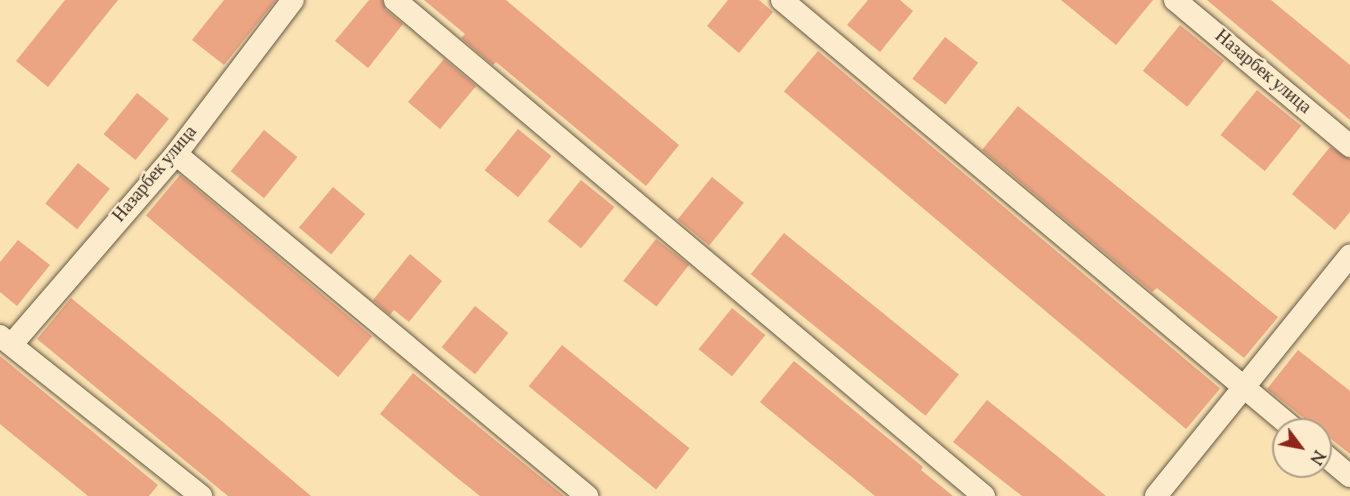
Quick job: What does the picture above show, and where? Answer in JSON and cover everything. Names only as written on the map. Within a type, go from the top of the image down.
[{"type":"street","name":"Назарбек улица","points":[[6,340],[176,154],[293,0]]},
{"type":"street","points":[[395,0],[984,496]]},
{"type":"street","points":[[782,0],[1281,418]]},
{"type":"street","name":"Назарбек улица","points":[[1175,0],[1350,146]]},
{"type":"street","points":[[176,154],[587,496]]},
{"type":"street","points":[[1156,496],[1350,256]]},
{"type":"street","points":[[6,340],[201,496]]},
{"type":"street","points":[[1332,461],[1350,476]]},
{"type":"building","points":[[65,0],[118,0],[48,87],[16,61]]},
{"type":"building","points":[[224,0],[276,0],[224,65],[192,40]]},
{"type":"building","points":[[369,0],[382,0],[386,10],[403,24],[368,68],[335,41]]},
{"type":"building","points":[[424,0],[506,0],[679,145],[646,186],[496,62],[493,65],[461,38],[465,34]]},
{"type":"building","points":[[728,0],[759,0],[773,12],[739,53],[707,26]]},
{"type":"building","points":[[868,0],[900,0],[913,11],[880,52],[847,25]]},
{"type":"building","points":[[1061,0],[1153,0],[1116,45]]},
{"type":"building","points":[[1207,0],[1271,0],[1350,65],[1350,120]]},
{"type":"building","points":[[1180,25],[1224,61],[1187,107],[1143,71]]},
{"type":"building","points":[[945,37],[978,63],[945,105],[912,79]]},
{"type":"building","points":[[818,51],[1220,388],[1186,429],[784,92]]},
{"type":"building","points":[[444,59],[476,86],[440,129],[408,102]]},
{"type":"building","points":[[1257,90],[1301,126],[1265,171],[1220,135]]},
{"type":"building","points":[[137,93],[169,119],[136,160],[104,134]]},
{"type":"building","points":[[1018,106],[1278,317],[1244,358],[1157,288],[1152,292],[982,150]]},
{"type":"building","points":[[518,129],[551,156],[518,197],[485,170]]},
{"type":"building","points":[[264,130],[297,157],[264,198],[231,171]]},
{"type":"building","points":[[1330,147],[1350,159],[1350,212],[1335,230],[1292,194]]},
{"type":"building","points":[[78,163],[110,189],[77,229],[45,203]]},
{"type":"building","points":[[180,175],[372,336],[338,377],[146,216]]},
{"type":"building","points":[[712,177],[744,203],[709,246],[677,220]]},
{"type":"building","points":[[581,180],[614,207],[581,248],[548,221]]},
{"type":"building","points":[[333,187],[365,214],[331,255],[299,228]]},
{"type":"building","points":[[784,233],[959,375],[926,416],[751,274]]},
{"type":"building","points":[[656,239],[689,265],[656,307],[623,281]]},
{"type":"building","points":[[18,240],[50,265],[17,306],[0,292],[0,262]]},
{"type":"building","points":[[410,254],[442,281],[409,322],[394,310],[390,315],[373,300]]},
{"type":"building","points":[[71,298],[311,496],[228,496],[37,339]]},
{"type":"building","points":[[475,306],[508,333],[475,374],[442,347]]},
{"type":"building","points":[[732,308],[765,335],[732,376],[699,349]]},
{"type":"building","points":[[562,345],[689,448],[656,489],[529,386]]},
{"type":"building","points":[[1298,350],[1350,391],[1350,454],[1332,440],[1332,418],[1304,418],[1267,389]]},
{"type":"building","points":[[0,356],[158,485],[149,496],[88,496],[0,424]]},
{"type":"building","points":[[794,361],[923,467],[921,470],[953,496],[875,496],[760,402]]},
{"type":"building","points":[[413,373],[564,496],[480,496],[456,477],[380,414]]},
{"type":"building","points":[[987,400],[1106,496],[1022,496],[953,442]]}]
